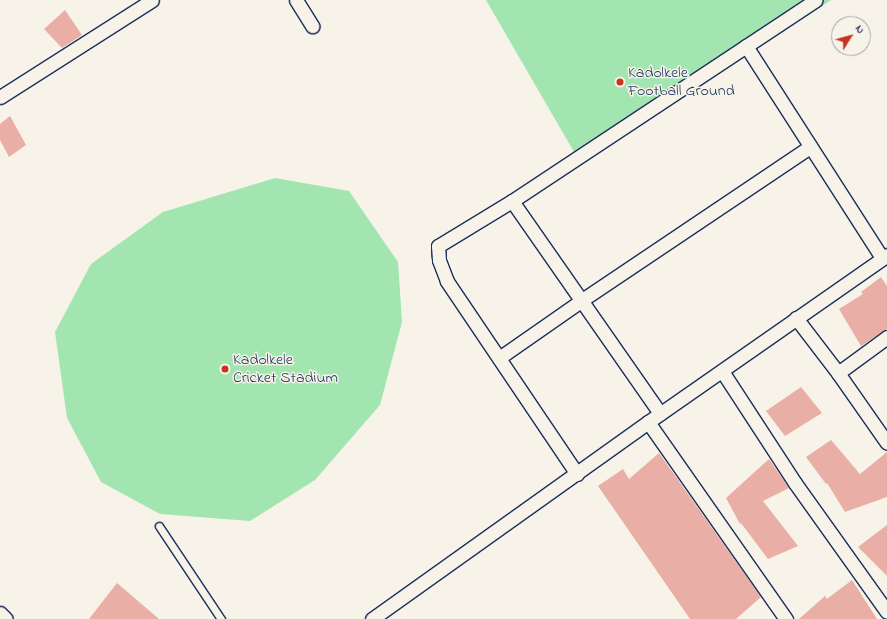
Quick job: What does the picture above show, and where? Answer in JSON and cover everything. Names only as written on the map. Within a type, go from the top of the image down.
[{"type":"street","points":[[0,98],[152,0]]},
{"type":"street","points":[[296,0],[312,26]]},
{"type":"street","points":[[577,474],[447,281],[439,260],[438,246],[512,201],[816,0]]},
{"type":"street","points":[[372,619],[577,474],[660,413],[885,256],[810,147],[746,46]]},
{"type":"street","points":[[499,358],[582,300],[810,147]]},
{"type":"street","points":[[512,201],[660,413]]},
{"type":"street","points":[[796,318],[838,372],[887,443]]},
{"type":"street","points":[[838,372],[887,337]]},
{"type":"street","points":[[722,371],[795,483],[887,612]]},
{"type":"street","points":[[648,422],[786,619]]},
{"type":"street","points":[[0,613],[6,619]]},
{"type":"lane","points":[[159,526],[221,619]]},
{"type":"green space","name":"Kadolkele Football Ground","points":[[486,0],[831,0],[581,164]]},
{"type":"green space","name":"Kadolkele Cricket Stadium","points":[[275,178],[349,191],[398,262],[402,322],[380,405],[315,480],[250,521],[160,514],[101,482],[67,418],[55,332],[91,264],[163,212]]},
{"type":"building","points":[[65,10],[82,35],[62,48],[44,29]]},
{"type":"building","points":[[10,116],[26,145],[9,157],[0,140],[0,124]]},
{"type":"building","points":[[881,277],[887,286],[887,329],[861,346],[839,309],[863,294],[861,292]]},
{"type":"building","points":[[801,387],[822,413],[785,436],[766,411]]},
{"type":"building","points":[[831,440],[860,474],[887,452],[887,497],[845,512],[827,483],[826,484],[806,457]]},
{"type":"building","points":[[659,453],[761,597],[736,619],[690,619],[598,486],[623,469],[629,479]]},
{"type":"building","points":[[769,459],[789,488],[763,501],[798,546],[768,559],[741,523],[740,524],[726,498]]},
{"type":"building","points":[[887,525],[887,576],[858,547]]},
{"type":"building","points":[[852,580],[877,619],[799,619],[825,596],[827,599]]},
{"type":"building","points":[[117,583],[159,619],[89,619]]},
{"type":"place","name":"Kadolkele Football Ground","points":[[620,82]]},
{"type":"place","name":"Kadolkele Cricket Stadium","points":[[225,369]]}]
